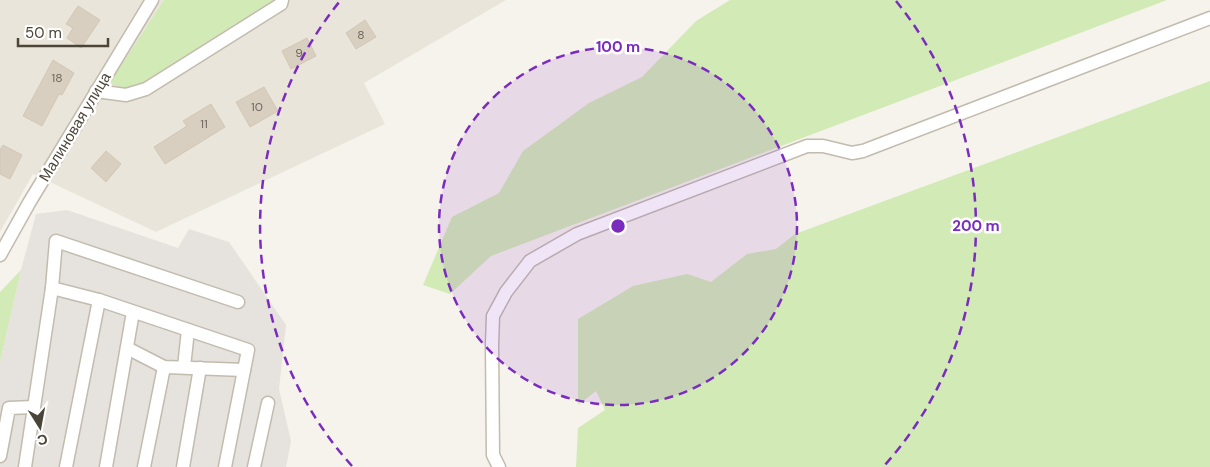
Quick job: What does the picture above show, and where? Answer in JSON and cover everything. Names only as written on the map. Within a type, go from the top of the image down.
[{"type":"street","name":"Малиновая улица","points":[[0,255],[29,203],[152,0]]},
{"type":"street","points":[[96,91],[126,95],[146,89],[281,4],[282,0]]},
{"type":"street","points":[[499,467],[493,455],[493,316],[506,292],[530,261],[577,234],[806,146],[823,146],[852,153],[864,151],[1210,18]]},
{"type":"street","points":[[25,467],[52,288],[56,241],[238,302]]},
{"type":"street","points":[[52,288],[98,300],[248,350],[225,467]]},
{"type":"street","points":[[66,467],[98,300]]},
{"type":"street","points":[[106,467],[133,312]]},
{"type":"street","points":[[184,367],[188,330]]},
{"type":"street","points":[[127,348],[164,366],[244,370]]},
{"type":"street","points":[[144,467],[164,366]]},
{"type":"street","points":[[184,467],[200,368]]},
{"type":"street","points":[[254,467],[268,403]]},
{"type":"street","points":[[0,456],[10,408],[34,406]]},
{"type":"shaded area","points":[[0,0],[506,0],[364,83],[385,124],[156,232],[33,174],[0,232]]},
{"type":"shaded area","points":[[67,210],[178,248],[189,229],[229,242],[286,325],[279,389],[291,441],[286,467],[0,467],[0,362],[21,270],[36,214]]},
{"type":"green space","points":[[164,0],[275,0],[147,83],[124,90],[110,83]]},
{"type":"green space","points":[[730,0],[1167,0],[491,256],[450,294],[423,285],[452,217],[499,193],[523,151],[589,103],[642,77],[696,21]]},
{"type":"green space","points":[[1210,81],[1210,467],[576,467],[578,428],[605,410],[596,391],[578,405],[578,319],[633,286],[687,274],[711,282],[747,254],[776,249],[795,234]]},
{"type":"green space","points":[[21,270],[0,362],[0,292]]},
{"type":"building","points":[[78,6],[100,20],[81,48],[67,38],[73,28],[66,24]]},
{"type":"building","points":[[365,20],[376,37],[356,49],[346,33]]},
{"type":"building","points":[[307,38],[316,56],[291,69],[282,51]]},
{"type":"building","points":[[53,60],[74,73],[62,95],[59,94],[42,126],[23,116]]},
{"type":"building","points":[[264,87],[278,111],[250,127],[236,102]]},
{"type":"building","points":[[211,104],[225,127],[165,164],[154,147],[187,126],[183,121]]},
{"type":"building","points":[[3,145],[22,155],[10,179],[0,174],[0,150]]},
{"type":"building","points":[[106,151],[121,164],[106,182],[91,168]]}]
